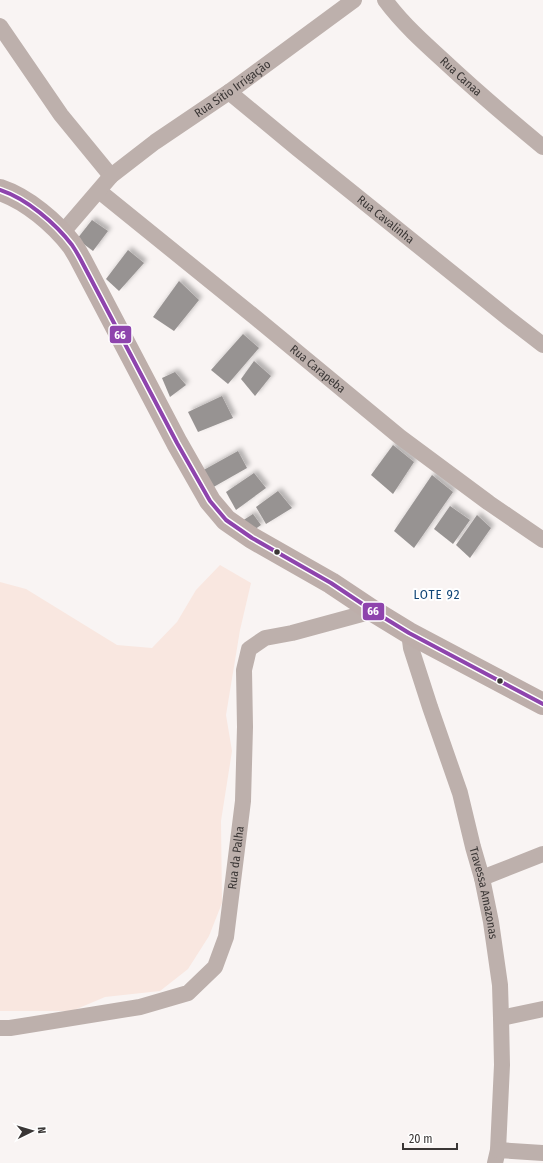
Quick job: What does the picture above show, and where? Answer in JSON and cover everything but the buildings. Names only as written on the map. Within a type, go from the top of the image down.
[{"type":"street","name":"Rua Sítio Irrigação","points":[[62,233],[111,176],[155,142],[229,92],[354,0]]},
{"type":"street","name":"Rua Canaa","points":[[385,0],[412,32],[485,99],[543,147]]},
{"type":"street","points":[[0,26],[61,115],[111,176]]},
{"type":"street","name":"Rua Cavalinha","points":[[229,92],[298,150],[508,318],[543,344]]},
{"type":"street","points":[[0,190],[9,193],[28,204],[62,233],[72,246],[83,264],[176,443],[210,502],[218,512],[233,526],[331,583],[373,611],[543,704]]},
{"type":"street","name":"Rua Carapeba","points":[[99,191],[262,323],[400,438],[489,503],[543,540]]},
{"type":"street","name":"Rua da Palha","points":[[0,1028],[10,1028],[140,1007],[188,993],[215,967],[226,937],[243,801],[245,727],[244,670],[249,649],[265,638],[292,633],[373,611]]},
{"type":"street","name":"Travessa Amazonas","points":[[409,632],[411,648],[460,793],[482,878],[491,922],[500,985],[501,1018],[502,1065],[496,1156]]},
{"type":"street","points":[[482,878],[543,854]]},
{"type":"street","points":[[501,1018],[543,1009]]},
{"type":"street","points":[[496,1156],[543,1153]]},
{"type":"shaded area","points":[[220,565],[251,583],[240,630],[226,715],[232,751],[221,821],[222,903],[209,936],[188,969],[160,991],[105,997],[72,1011],[0,1011],[0,582],[26,589],[117,645],[152,648],[177,622],[196,590]]},
{"type":"transit line","name":"66","points":[[0,190],[20,199],[40,213],[49,220],[72,245],[81,259],[177,443],[210,501],[226,520],[252,538],[331,583],[409,633],[543,704]]},
{"type":"district","name":"LOTE 92","points":[[437,594]]}]
